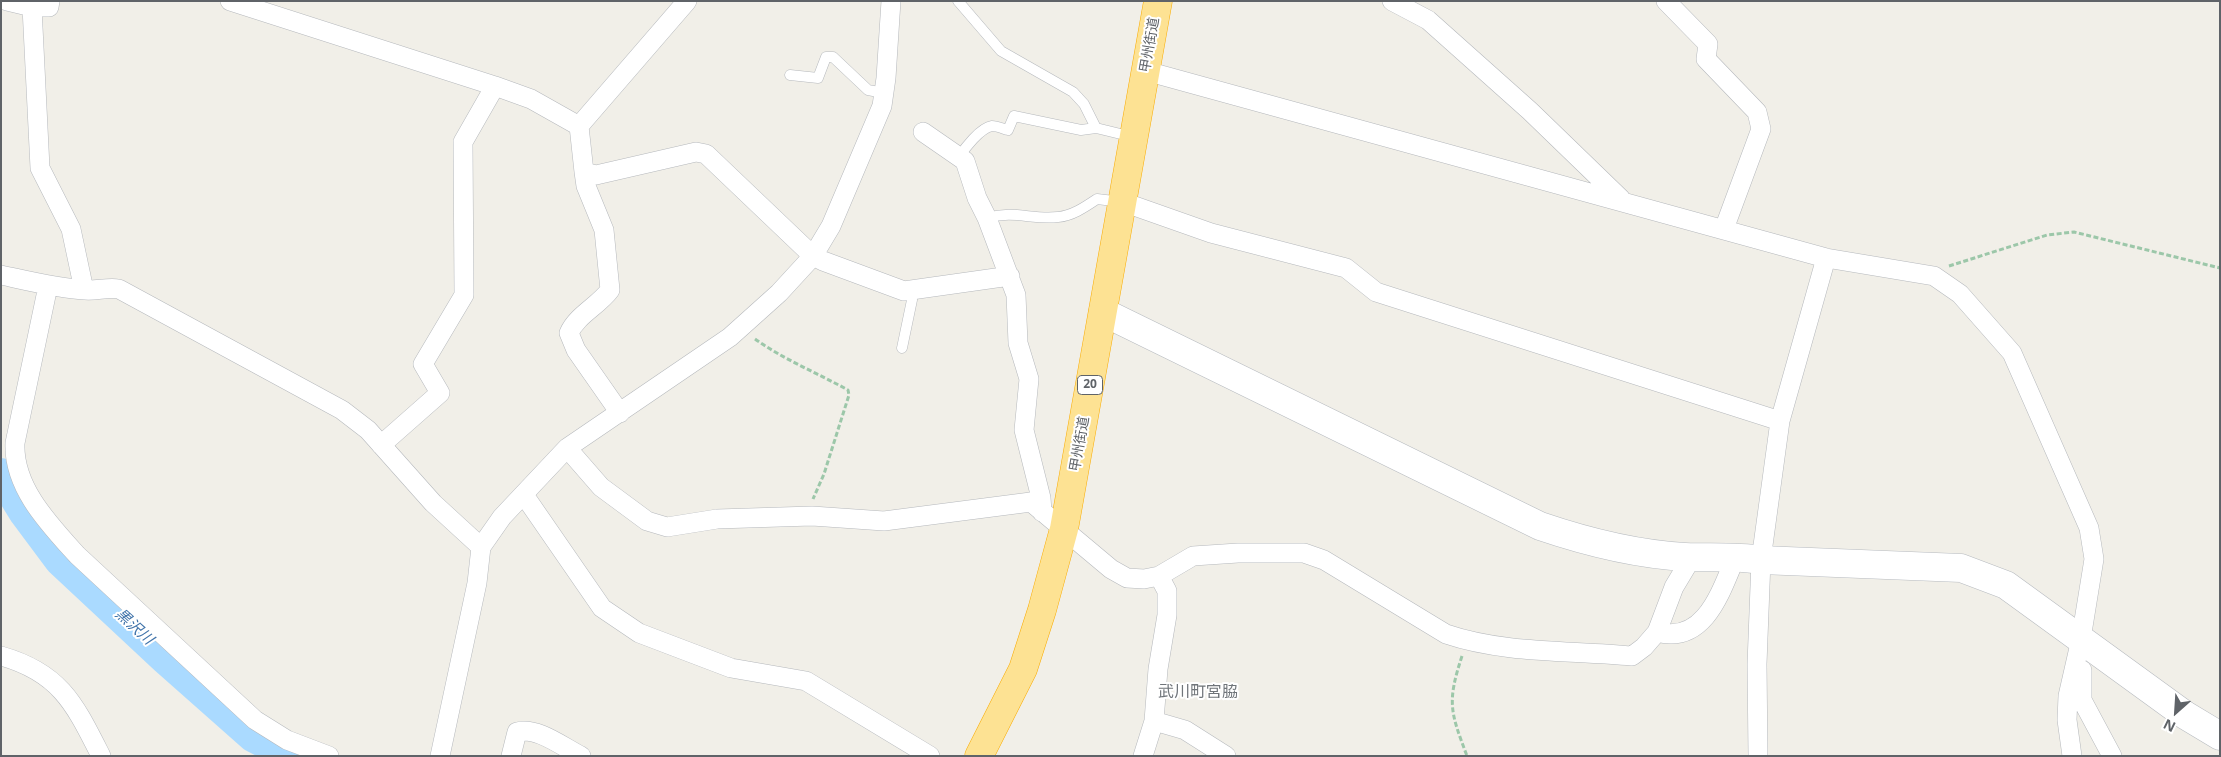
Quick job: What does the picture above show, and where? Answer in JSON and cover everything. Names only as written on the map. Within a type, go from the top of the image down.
[{"type":"highway","name":"甲州街道","points":[[979,756],[1023,669],[1042,610],[1064,529],[1158,1]]},
{"type":"street","points":[[7,1],[32,7],[50,7],[50,1]]},
{"type":"street","points":[[230,1],[495,86],[530,99],[579,126]]},
{"type":"street","points":[[620,413],[576,350],[569,333],[573,324],[601,301],[610,290],[604,230],[586,186],[579,126],[687,1]]},
{"type":"street","points":[[440,756],[477,583],[481,547],[502,517],[567,448],[620,413],[744,325],[779,293],[813,256],[831,226],[882,106],[891,1]]},
{"type":"street","points":[[1392,1],[1428,20],[1530,112],[1622,200]]},
{"type":"street","points":[[1666,1],[1708,44],[1706,59],[1757,112],[1761,129],[1724,229]]},
{"type":"street","points":[[32,7],[40,168],[71,229],[84,290]]},
{"type":"street","points":[[1146,70],[1471,161],[1622,200],[1826,258],[1934,276],[1960,294],[2012,353],[2089,528],[2094,559],[2082,639],[2068,696],[2067,720],[2072,756]]},
{"type":"street","points":[[381,445],[440,393],[423,364],[464,295],[463,142],[495,86]]},
{"type":"street","points":[[923,132],[965,162],[977,198],[987,218],[1016,295],[1018,343],[1029,379],[1024,430],[1041,498],[1042,512]]},
{"type":"street","points":[[584,172],[596,175],[696,152],[706,154],[813,256],[895,288],[911,291],[1010,276]]},
{"type":"street","points":[[1123,202],[1211,233],[1346,268],[1376,292],[1780,421]]},
{"type":"street","points":[[1758,756],[1757,655],[1749,558],[1780,421],[1826,258]]},
{"type":"street","points":[[1,275],[48,286],[84,290],[106,287],[119,289],[342,410],[368,430],[433,503],[481,547]]},
{"type":"street","points":[[48,286],[15,443],[14,460],[17,472],[30,495],[53,529],[77,555],[255,720],[287,740],[329,756]]},
{"type":"street","points":[[1103,312],[1540,526],[1597,544],[1633,552],[1686,557],[1749,558],[1961,568],[2006,585],[2185,715],[2220,736]]},
{"type":"street","points":[[567,448],[601,487],[647,521],[667,527],[717,519],[808,516],[884,521],[1031,502],[1111,569],[1127,578],[1144,579],[1159,576],[1193,556],[1238,553],[1304,553],[1324,560],[1370,590],[1446,634],[1467,641],[1524,649],[1632,656],[1644,647],[1657,632],[1674,587],[1686,567],[1686,557]]},
{"type":"street","points":[[524,495],[602,608],[640,633],[731,668],[806,681],[930,756]]},
{"type":"street","points":[[1657,632],[1672,636],[1698,625],[1714,607],[1749,558]]},
{"type":"street","points":[[1143,756],[1154,721],[1158,669],[1167,615],[1167,591],[1159,576]]},
{"type":"street","points":[[2082,639],[2082,700],[2112,756]]},
{"type":"street","points":[[1,656],[36,670],[60,686],[78,710],[102,756]]},
{"type":"street","points":[[1154,721],[1185,730],[1226,756]]},
{"type":"street","points":[[511,756],[514,737],[517,732],[523,730],[532,732],[580,756]]},
{"type":"lane","points":[[958,1],[1001,51],[1073,92],[1084,104],[1096,128]]},
{"type":"lane","points":[[790,75],[818,78],[826,57],[832,57],[868,90],[884,93]]},
{"type":"lane","points":[[960,157],[964,149],[992,126],[1008,130],[1014,116],[1081,130],[1096,128],[1134,138]]},
{"type":"lane","points":[[987,218],[1003,213],[1058,217],[1081,210],[1096,199],[1123,202]]},
{"type":"lane","points":[[902,348],[912,300],[911,291]]},
{"type":"path","points":[[1934,276],[1946,267],[2047,235],[2074,232],[2220,268]]},
{"type":"path","points":[[744,325],[755,339],[848,390],[849,395],[824,474],[809,506],[808,516]]},
{"type":"path","points":[[1467,641],[1452,685],[1451,702],[1454,721],[1467,756]]},
{"type":"waterway","name":"黒沢川","points":[[1,474],[25,513],[60,560],[166,659],[253,736],[291,756]]},
{"type":"district","name":"武川町宮脇","points":[[1198,692]]}]
